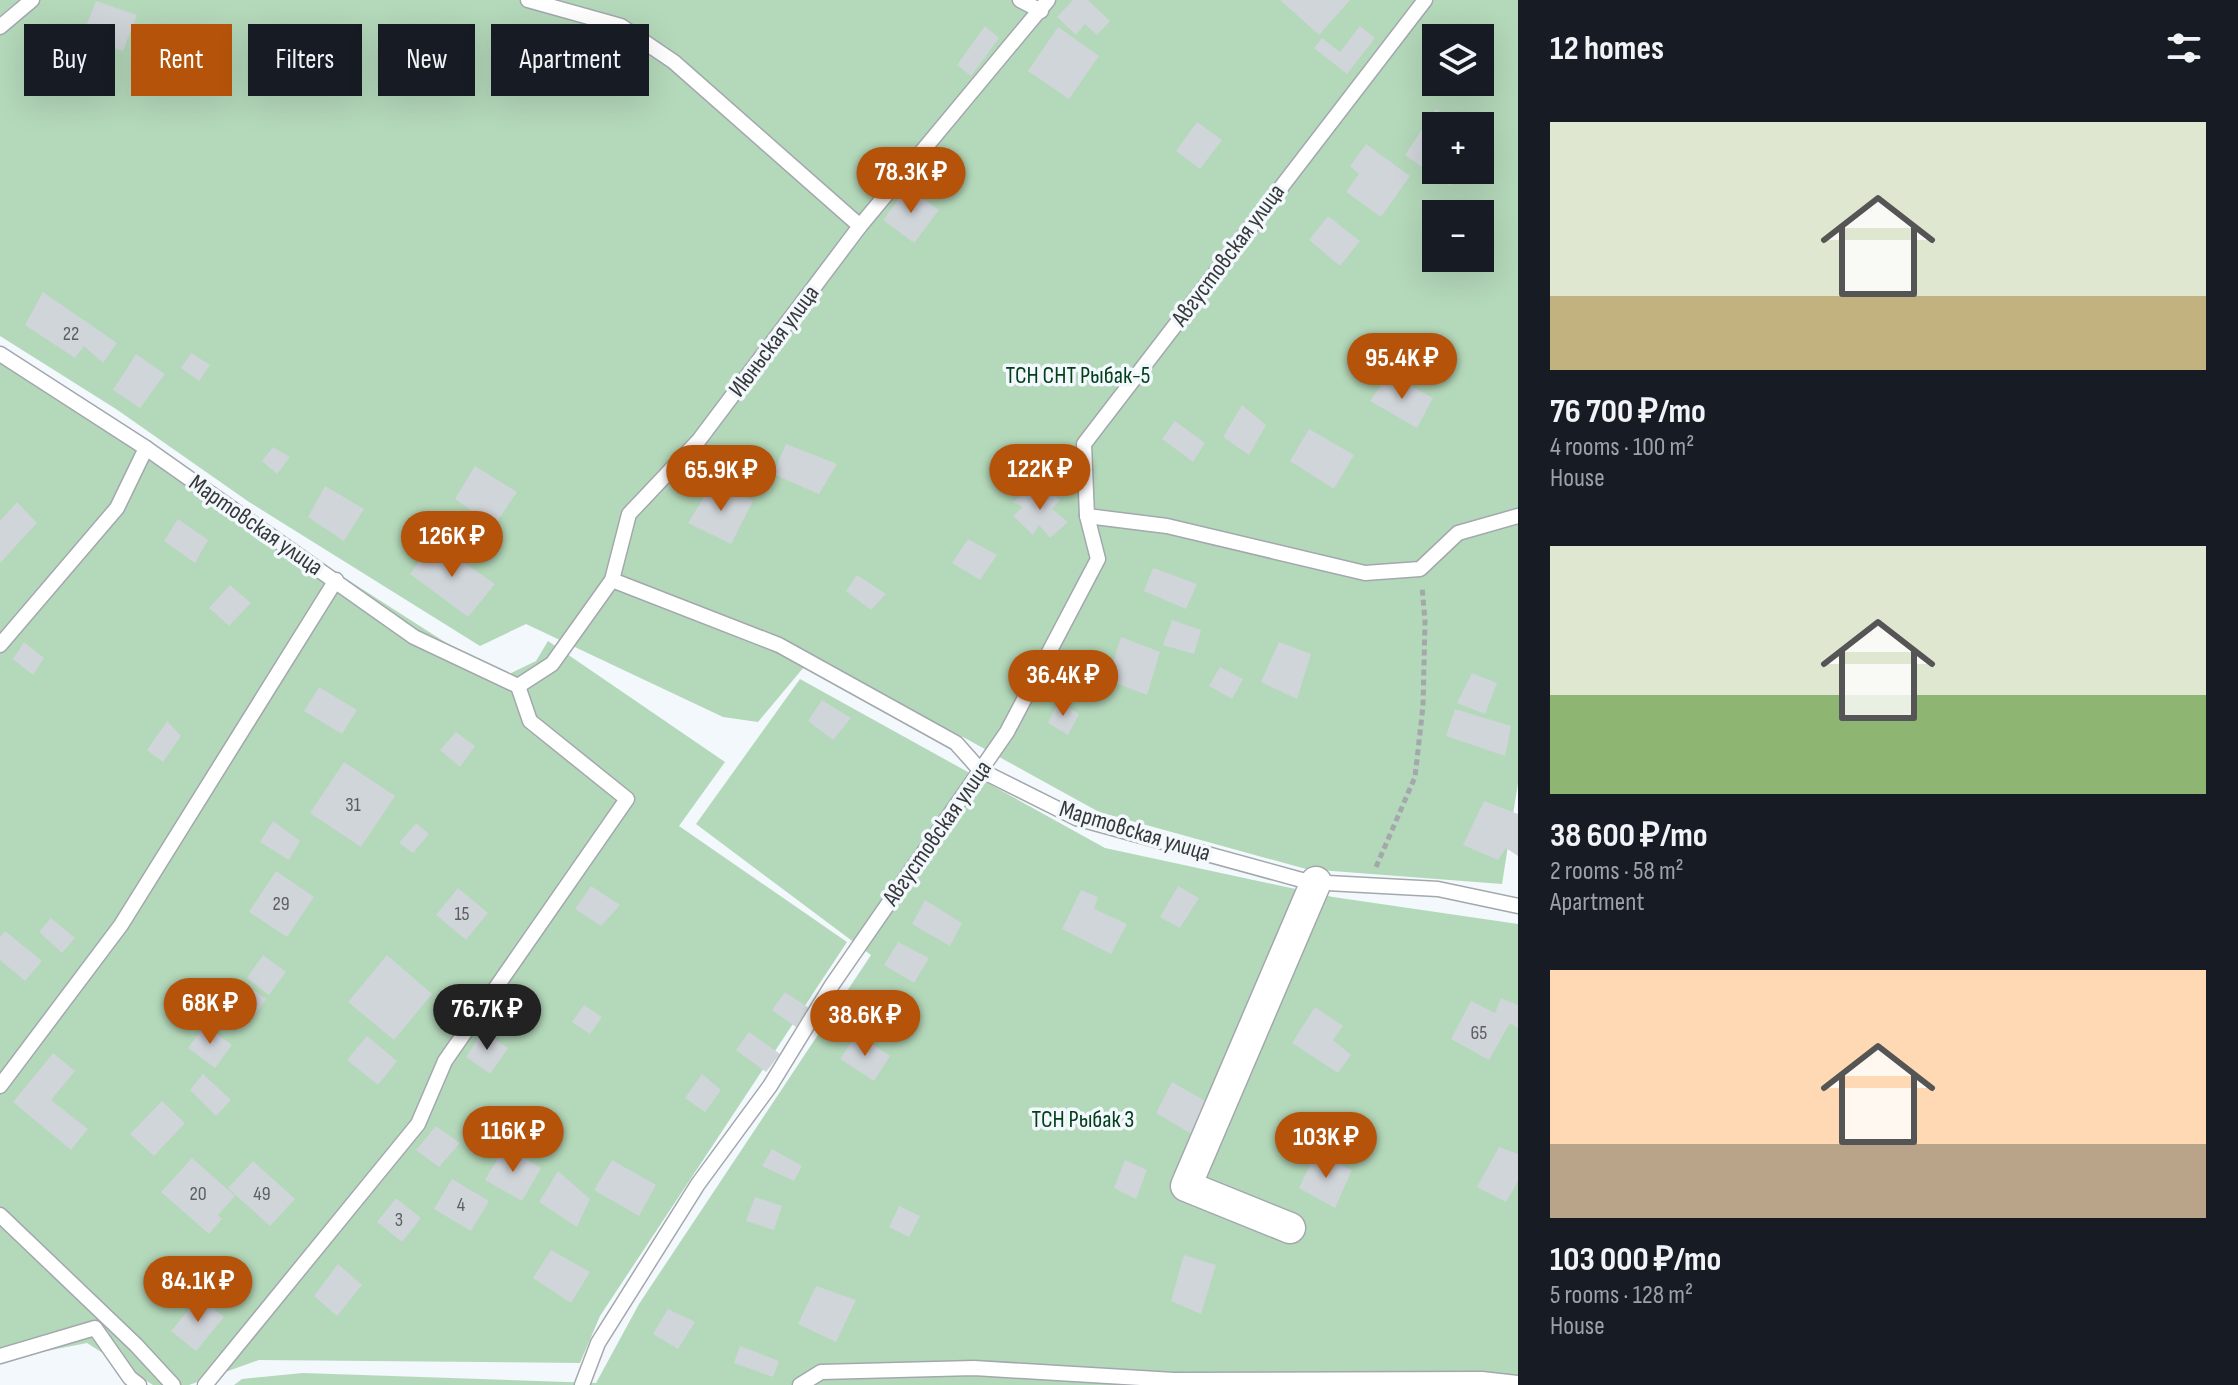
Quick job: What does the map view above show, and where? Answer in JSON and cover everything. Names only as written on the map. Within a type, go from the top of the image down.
[{"type":"street","points":[[1290,1228],[1186,1186],[1316,882]]},
{"type":"lane","points":[[0,27],[32,0]]},
{"type":"lane","points":[[528,0],[621,26],[648,44],[742,120],[860,226]]},
{"type":"lane","points":[[1020,0],[1045,6]]},
{"type":"lane","name":"Августовская улица","points":[[582,1385],[598,1343],[698,1184],[770,1086],[832,985],[1007,732],[1098,559],[1087,516],[1084,444],[1425,0]]},
{"type":"lane","name":"Июньская улица","points":[[518,686],[552,664],[612,580],[629,514],[699,440],[860,226],[1045,6]]},
{"type":"lane","name":"Мартовская улица","points":[[0,354],[146,448],[414,637],[518,686]]},
{"type":"lane","points":[[0,645],[117,508],[146,448]]},
{"type":"lane","points":[[1087,516],[1167,526],[1365,573],[1420,569],[1458,533],[1518,516]]},
{"type":"lane","points":[[0,1086],[121,925],[336,580]]},
{"type":"lane","name":"Мартовская улица","points":[[612,580],[779,645],[956,743],[980,770],[1076,818],[1316,882],[1438,889],[1518,906]]},
{"type":"lane","points":[[205,1385],[418,1124],[445,1061],[627,799],[530,721],[518,686]]},
{"type":"lane","points":[[0,1215],[136,1345],[173,1385]]},
{"type":"lane","points":[[0,1356],[95,1328],[130,1378],[139,1385]]},
{"type":"lane","points":[[800,1385],[821,1372],[974,1368],[1174,1380],[1482,1379],[1518,1383]]},
{"type":"path","points":[[1369,883],[1415,777],[1424,691],[1425,621],[1420,569]]},
{"type":"green space","name":"ТСН СНТ Рыбак-5","points":[[0,0],[1518,0],[1518,783],[1502,884],[1306,869],[1099,812],[963,737],[809,661],[758,722],[723,717],[526,624],[480,646],[249,502],[116,409],[0,336]]},
{"type":"green space","points":[[0,357],[501,678],[536,661],[548,641],[725,762],[679,826],[847,942],[600,1316],[580,1363],[259,1360],[189,1385],[153,1385],[87,1343],[0,1360]]},
{"type":"green space","name":"ТСН Рыбак 3","points":[[800,679],[1105,848],[1333,897],[1518,924],[1518,1385],[234,1385],[242,1379],[303,1373],[596,1383],[639,1304],[871,955],[696,824]]},
{"type":"building","points":[[1073,0],[1088,0],[1110,21],[1097,35],[1085,24],[1076,35],[1057,17]]},
{"type":"building","points":[[1280,0],[1350,0],[1319,35]]},
{"type":"building","points":[[96,1],[137,15],[123,51],[115,48],[115,24],[87,24]]},
{"type":"building","points":[[985,26],[999,38],[971,76],[957,65]]},
{"type":"building","points":[[1360,26],[1375,38],[1347,74],[1314,48],[1322,38],[1340,52]]},
{"type":"building","points":[[1058,27],[1099,56],[1069,99],[1028,71]]},
{"type":"building","points":[[1197,122],[1222,140],[1200,169],[1176,151]]},
{"type":"building","points":[[1422,130],[1422,167],[1405,155]]},
{"type":"building","points":[[1366,144],[1410,176],[1381,217],[1346,192],[1359,174],[1350,166]]},
{"type":"building","points":[[907,187],[939,210],[914,243],[883,220]]},
{"type":"building","points":[[1328,216],[1360,241],[1340,266],[1309,240]]},
{"type":"building","points":[[43,292],[117,343],[103,363],[84,346],[75,358],[25,325]]},
{"type":"building","points":[[191,353],[210,365],[199,381],[181,368]]},
{"type":"building","points":[[136,354],[165,374],[140,408],[113,390]]},
{"type":"building","points":[[1389,374],[1433,398],[1417,428],[1370,401]]},
{"type":"building","points":[[1242,405],[1266,425],[1249,455],[1223,437]]},
{"type":"building","points":[[1175,421],[1205,443],[1193,462],[1162,439]]},
{"type":"building","points":[[1309,429],[1354,455],[1334,489],[1290,461]]},
{"type":"building","points":[[786,444],[837,464],[819,494],[773,474]]},
{"type":"building","points":[[273,447],[290,457],[277,474],[262,461]]},
{"type":"building","points":[[475,466],[517,492],[494,526],[455,499]]},
{"type":"building","points":[[714,481],[753,501],[731,544],[688,523]]},
{"type":"building","points":[[1041,485],[1060,500],[1052,509],[1068,522],[1050,538],[1039,525],[1033,535],[1013,516],[1023,507],[1013,502],[1025,492],[1033,495]]},
{"type":"building","points":[[325,486],[364,509],[344,541],[308,517]]},
{"type":"building","points":[[17,502],[37,523],[0,563],[0,521]]},
{"type":"building","points":[[178,519],[208,540],[195,563],[164,541]]},
{"type":"building","points":[[968,539],[997,555],[980,580],[952,563]]},
{"type":"building","points":[[434,542],[495,584],[468,617],[410,574]]},
{"type":"building","points":[[1153,568],[1197,584],[1186,609],[1144,591]]},
{"type":"building","points":[[857,575],[886,594],[871,610],[846,591]]},
{"type":"building","points":[[230,585],[251,603],[229,626],[209,608]]},
{"type":"building","points":[[1172,620],[1201,630],[1194,654],[1163,645]]},
{"type":"building","points":[[1121,637],[1160,652],[1147,695],[1108,680]]},
{"type":"building","points":[[24,642],[44,658],[33,675],[13,659]]},
{"type":"building","points":[[1279,642],[1311,654],[1297,699],[1261,682]]},
{"type":"building","points":[[1220,667],[1243,679],[1232,699],[1209,686]]},
{"type":"building","points":[[1472,673],[1497,683],[1485,714],[1457,703]]},
{"type":"building","points":[[319,687],[357,710],[342,734],[304,711]]},
{"type":"building","points":[[822,700],[851,718],[833,740],[808,721]]},
{"type":"building","points":[[1059,701],[1079,714],[1068,735],[1048,723]]},
{"type":"building","points":[[1455,709],[1511,726],[1505,756],[1446,736]]},
{"type":"building","points":[[167,721],[181,736],[163,762],[147,750]]},
{"type":"building","points":[[456,732],[475,746],[460,767],[440,750]]},
{"type":"building","points":[[344,762],[395,796],[361,847],[310,813]]},
{"type":"building","points":[[1484,801],[1518,814],[1518,856],[1506,848],[1498,860],[1463,845]]},
{"type":"building","points":[[273,821],[300,841],[289,860],[260,842]]},
{"type":"building","points":[[416,823],[429,834],[413,853],[399,843]]},
{"type":"building","points":[[276,871],[314,897],[287,937],[249,912]]},
{"type":"building","points":[[591,886],[620,905],[601,926],[575,909]]},
{"type":"building","points":[[1178,886],[1199,898],[1180,928],[1160,917]]},
{"type":"building","points":[[458,888],[488,913],[466,940],[436,915]]},
{"type":"building","points":[[1081,890],[1098,897],[1094,909],[1127,924],[1111,954],[1062,929]]},
{"type":"building","points":[[925,900],[962,923],[950,946],[912,924]]},
{"type":"building","points":[[51,918],[75,938],[62,953],[39,932]]},
{"type":"building","points":[[5,931],[42,961],[25,981],[0,960],[0,937]]},
{"type":"building","points":[[898,942],[929,958],[914,983],[884,965]]},
{"type":"building","points":[[263,955],[286,972],[269,995],[247,978]]},
{"type":"building","points":[[387,955],[432,994],[394,1040],[348,1002]]},
{"type":"building","points":[[243,982],[266,999],[245,1028],[222,1011]]},
{"type":"building","points":[[517,986],[541,1001],[526,1028],[501,1012]]},
{"type":"building","points":[[785,992],[809,1008],[796,1027],[772,1010]]},
{"type":"building","points":[[1501,998],[1518,1005],[1518,1028],[1510,1023],[1489,1060],[1451,1039],[1471,1001],[1495,1013]]},
{"type":"building","points":[[584,1005],[602,1017],[590,1034],[572,1022]]},
{"type":"building","points":[[1315,1007],[1343,1026],[1333,1040],[1351,1055],[1338,1073],[1292,1043]]},
{"type":"building","points":[[205,1025],[232,1045],[215,1068],[188,1048]]},
{"type":"building","points":[[483,1031],[508,1048],[490,1074],[466,1057]]},
{"type":"building","points":[[749,1032],[780,1054],[766,1072],[736,1050]]},
{"type":"building","points":[[857,1034],[890,1056],[874,1081],[840,1059]]},
{"type":"building","points":[[367,1036],[397,1061],[378,1085],[347,1060]]},
{"type":"building","points":[[53,1053],[75,1071],[51,1100],[88,1129],[71,1150],[13,1102]]},
{"type":"building","points":[[203,1074],[231,1100],[216,1116],[190,1090]]},
{"type":"building","points":[[702,1074],[721,1090],[705,1112],[685,1098]]},
{"type":"building","points":[[1172,1082],[1214,1106],[1195,1136],[1156,1113]]},
{"type":"building","points":[[162,1101],[185,1123],[154,1156],[130,1134]]},
{"type":"building","points":[[436,1126],[460,1143],[439,1167],[416,1150]]},
{"type":"building","points":[[505,1146],[541,1168],[522,1201],[485,1180]]},
{"type":"building","points":[[1499,1147],[1518,1154],[1518,1181],[1506,1202],[1477,1187]]},
{"type":"building","points":[[772,1149],[802,1166],[794,1181],[762,1166]]},
{"type":"building","points":[[1316,1153],[1352,1170],[1335,1208],[1299,1188]]},
{"type":"building","points":[[192,1158],[235,1196],[218,1215],[222,1219],[209,1234],[161,1192]]},
{"type":"building","points":[[612,1160],[656,1185],[639,1216],[594,1190]]},
{"type":"building","points":[[1125,1160],[1147,1170],[1136,1199],[1114,1188]]},
{"type":"building","points":[[253,1161],[295,1199],[270,1226],[228,1188]]},
{"type":"building","points":[[558,1171],[590,1199],[577,1227],[539,1202]]},
{"type":"building","points":[[452,1179],[489,1201],[471,1231],[434,1209]]},
{"type":"building","points":[[755,1197],[782,1206],[774,1230],[746,1221]]},
{"type":"building","points":[[396,1198],[421,1218],[402,1242],[377,1222]]},
{"type":"building","points":[[899,1206],[920,1216],[909,1237],[889,1227]]},
{"type":"building","points":[[551,1250],[590,1272],[571,1303],[533,1278]]},
{"type":"building","points":[[1184,1255],[1216,1265],[1201,1314],[1171,1301]]},
{"type":"building","points":[[338,1264],[362,1285],[337,1316],[314,1296]]},
{"type":"building","points":[[816,1286],[856,1300],[836,1342],[798,1324]]},
{"type":"building","points":[[199,1297],[224,1317],[196,1351],[171,1331]]},
{"type":"building","points":[[668,1309],[695,1322],[678,1349],[653,1334]]},
{"type":"building","points":[[740,1346],[779,1361],[773,1377],[734,1363]]}]
